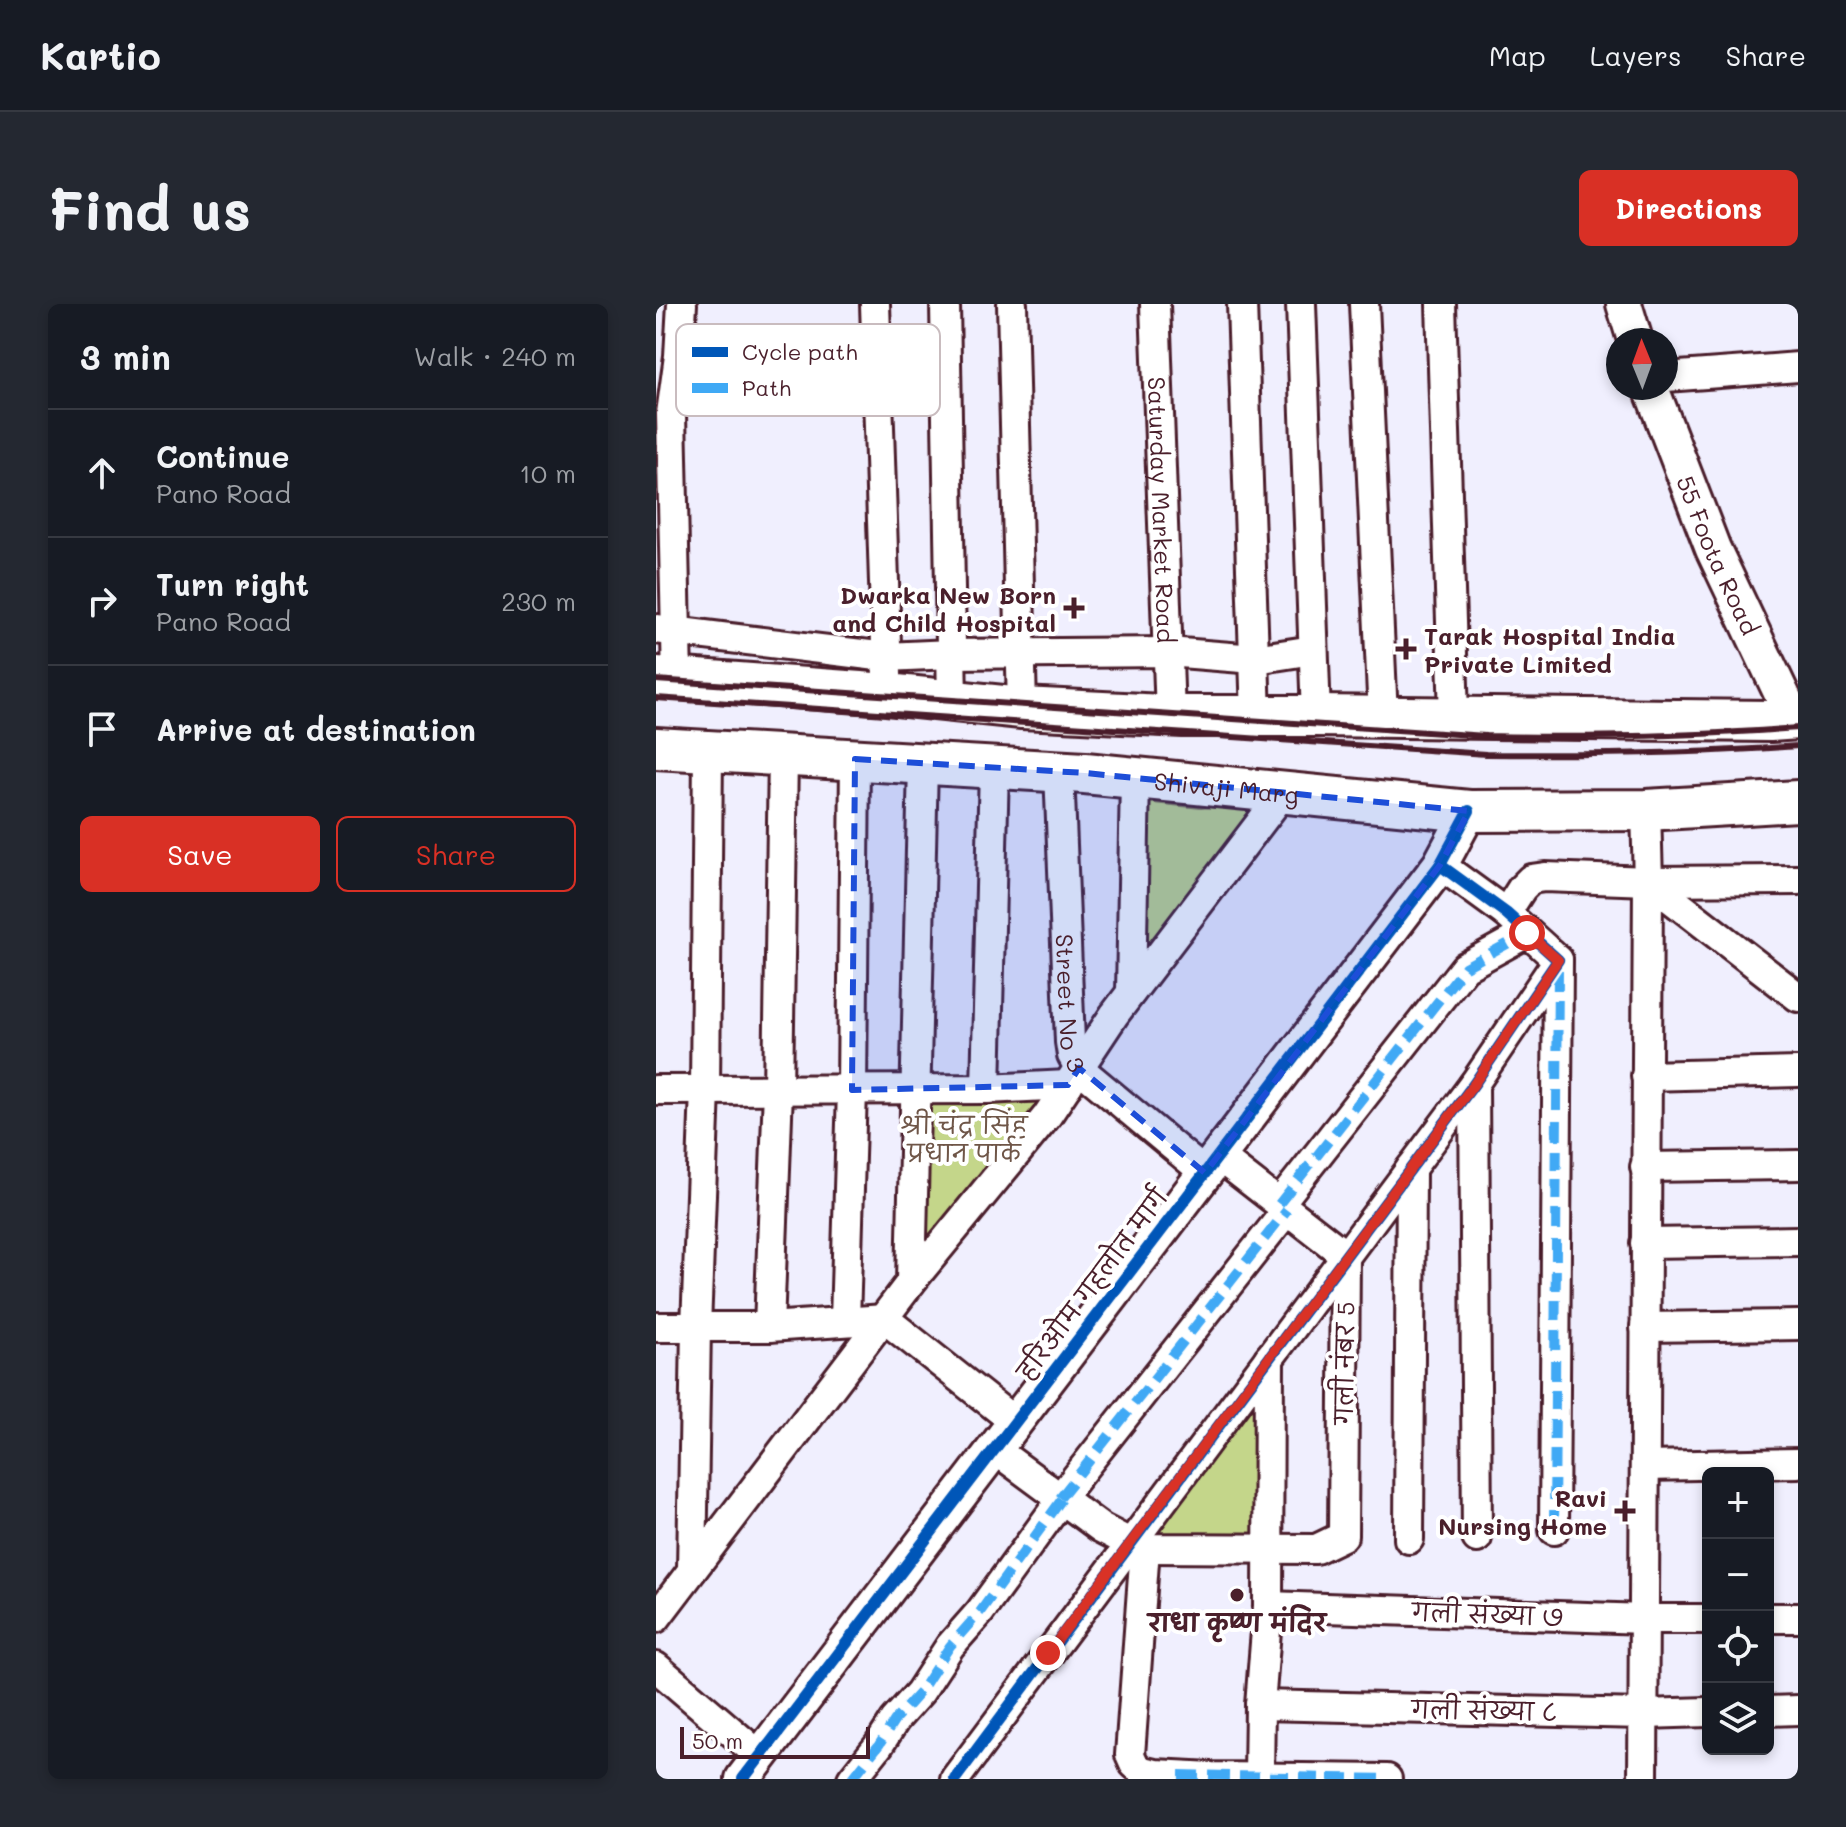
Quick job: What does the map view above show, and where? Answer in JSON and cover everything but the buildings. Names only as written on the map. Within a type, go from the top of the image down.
[{"type":"main road","points":[[666,678],[887,676],[952,702],[1170,715],[1796,720]]},
{"type":"main road","name":"Shivaji Marg","points":[[656,748],[1059,771],[1469,811],[1646,810],[1798,801]]},
{"type":"street","points":[[681,324],[682,304]]},
{"type":"street","points":[[875,304],[876,324]]},
{"type":"street","points":[[945,304],[952,702]]},
{"type":"street","points":[[1012,304],[1022,708]]},
{"type":"street","name":"Saturday Market Road","points":[[1155,304],[1170,715]]},
{"type":"street","points":[[1242,304],[1256,716]]},
{"type":"street","points":[[1301,304],[1316,716]]},
{"type":"street","points":[[1364,304],[1383,717]]},
{"type":"street","points":[[1441,304],[1454,717]]},
{"type":"street","points":[[1624,304],[1631,328]]},
{"type":"street","points":[[1678,376],[1798,367]]},
{"type":"street","points":[[666,678],[671,414],[676,378]]},
{"type":"street","name":"55 Foota Road","points":[[1656,400],[1713,549],[1796,720]]},
{"type":"street","points":[[879,416],[887,676]]},
{"type":"street","points":[[666,630],[887,676],[951,654],[1168,652],[1255,659],[1313,650]]},
{"type":"street","points":[[692,1570],[696,1327],[705,1090],[708,751]]},
{"type":"street","points":[[769,1327],[778,1090],[783,755]]},
{"type":"street","points":[[845,1321],[852,1090],[855,759]]},
{"type":"street","points":[[911,1282],[923,763]]},
{"type":"street","points":[[986,1089],[994,767]]},
{"type":"street","name":"Street No 3","points":[[1059,771],[1074,1076],[1211,1164]]},
{"type":"street","points":[[1131,992],[1135,778]]},
{"type":"street","points":[[656,1618],[911,1282],[1047,1116],[1131,992],[1283,793]]},
{"type":"street","points":[[1643,1779],[1646,810]]},
{"type":"street","name":"हरिओम गहलोत मार्ग","points":[[752,1768],[1440,865],[1469,811]]},
{"type":"street","points":[[1440,865],[1506,913],[1558,960],[1554,1530]]},
{"type":"street","points":[[1506,913],[1531,879],[1545,877],[1648,881],[1798,880]]},
{"type":"street","points":[[1648,881],[1798,997]]},
{"type":"street","points":[[852,1779],[1465,967],[1527,933]]},
{"type":"street","points":[[955,1779],[1137,1546],[1269,1358],[1474,1084],[1558,960]]},
{"type":"street","points":[[1646,1076],[1798,1072]]},
{"type":"street","points":[[656,1090],[986,1089],[1074,1076]]},
{"type":"street","points":[[1474,1084],[1477,1538]]},
{"type":"street","points":[[1211,1164],[1283,1207],[1345,1255]]},
{"type":"street","points":[[1645,1167],[1798,1165]]},
{"type":"street","points":[[1409,1539],[1411,1168]]},
{"type":"street","points":[[1645,1243],[1798,1241]]},
{"type":"street","name":"गली नंबर 5","points":[[1269,1548],[1316,1549],[1343,1536],[1345,1255]]},
{"type":"street","points":[[656,1327],[769,1327],[885,1319],[1015,1422]]},
{"type":"street","points":[[1645,1327],[1798,1325]]},
{"type":"street","points":[[1259,1777],[1260,1705],[1268,1606],[1269,1358]]},
{"type":"street","points":[[994,1449],[1101,1528],[1137,1546],[1269,1548]]},
{"type":"street","points":[[1645,1466],[1798,1463]]},
{"type":"street","points":[[1137,1546],[1130,1755],[1134,1764],[1142,1771],[1155,1774],[1387,1779]]},
{"type":"street","name":"गली संख्या ७","points":[[1268,1606],[1702,1619]]},
{"type":"street","points":[[1774,1618],[1798,1618]]},
{"type":"street","points":[[656,1667],[752,1768]]},
{"type":"street","name":"गली संख्या ८","points":[[1260,1705],[1644,1714],[1702,1712]]},
{"type":"street","points":[[1774,1711],[1798,1710]]},
{"type":"highlighted area","points":[[855,759],[1085,773],[1469,811],[1440,865],[1205,1173],[1079,1068],[1068,1085],[852,1090]]},
{"type":"green space","points":[[1266,800],[1145,951],[1144,802],[1201,808]]},
{"type":"green space","name":"श्री चंद्र सिंह प्रधान पार्क","points":[[1051,1094],[920,1254],[925,1100]]},
{"type":"green space","points":[[1258,1391],[1258,1538],[1146,1539]]},
{"type":"railway","points":[[656,680],[1486,736],[1642,736],[1798,728]]},
{"type":"railway","points":[[656,698],[1486,754],[1642,753],[1798,746]]},
{"type":"marked path","points":[[1279,1204],[1465,967],[1527,933]]},
{"type":"marked path","points":[[1554,1530],[1558,966]]},
{"type":"marked path","points":[[1060,1498],[1287,1210]]},
{"type":"marked path","points":[[852,1779],[1062,1499]]},
{"type":"marked path","points":[[1179,1775],[1387,1779]]},
{"type":"cycle path","points":[[743,1779],[1440,865],[1469,811]]},
{"type":"cycle path","points":[[955,1779],[1474,1084],[1558,960],[1506,913],[1440,865]]},
{"type":"place","name":"Dwarka New Born and Child Hospital","points":[[1074,608]]},
{"type":"place","name":"Tarak Hospital India Private Limited","points":[[1406,649]]},
{"type":"place","name":"Ravi Nursing Home","points":[[1625,1511]]},
{"type":"place","name":"राधा कृष्ण मंदिर","points":[[1237,1595]]},
{"type":"route","points":[[1048,1653],[1474,1084],[1558,960],[1527,933]]}]
